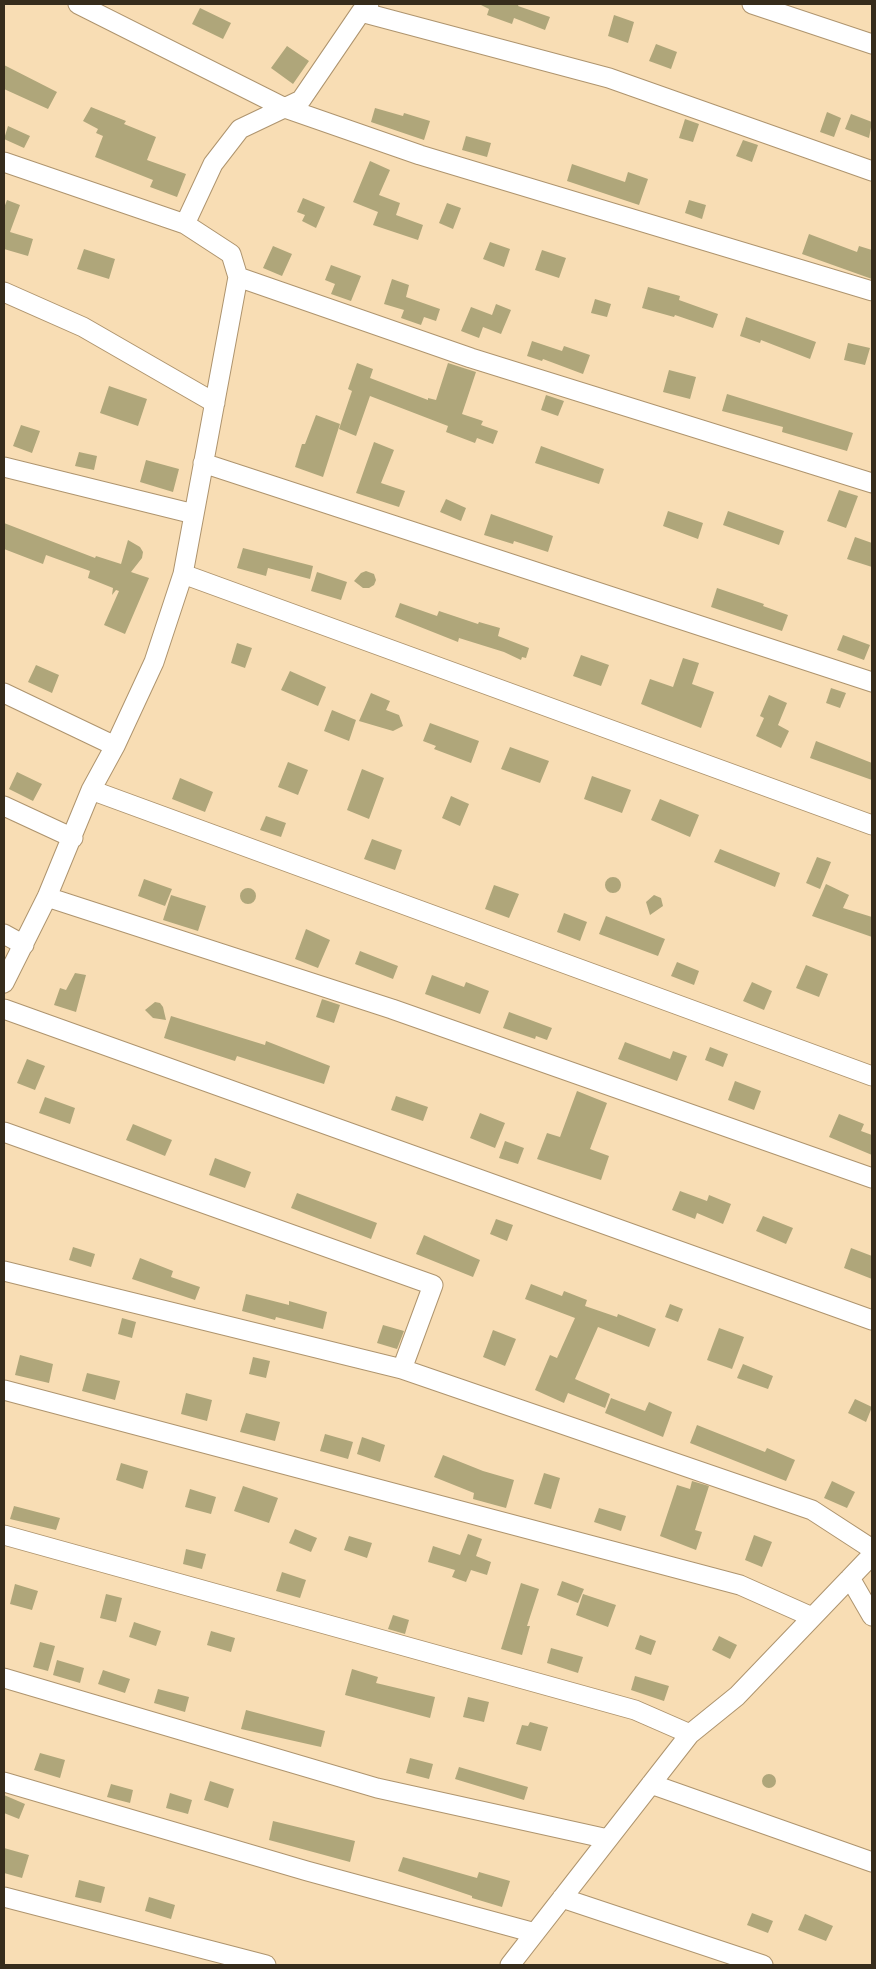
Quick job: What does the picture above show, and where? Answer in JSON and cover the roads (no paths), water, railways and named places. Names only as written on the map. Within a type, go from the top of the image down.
[{"type":"street","points":[[78,4],[284,108],[420,155],[872,290]]},
{"type":"street","points":[[752,4],[872,44]]},
{"type":"street","points":[[185,224],[213,164],[240,129],[301,100],[365,8],[609,78],[872,171]]},
{"type":"street","points":[[4,162],[185,224],[231,254],[238,277],[183,574],[154,662],[115,746],[91,790],[73,838],[47,897],[4,983]]},
{"type":"street","points":[[238,277],[471,358],[872,483]]},
{"type":"street","points":[[4,292],[83,327],[215,403]]},
{"type":"street","points":[[203,463],[872,682]]},
{"type":"street","points":[[4,467],[194,514]]},
{"type":"street","points":[[183,574],[872,825]]},
{"type":"street","points":[[4,693],[115,746]]},
{"type":"street","points":[[91,790],[872,1076]]},
{"type":"street","points":[[4,806],[73,838]]},
{"type":"street","points":[[47,897],[392,1009],[872,1178]]},
{"type":"street","points":[[4,934],[24,944]]},
{"type":"street","points":[[4,1009],[872,1320]]},
{"type":"street","points":[[4,1132],[433,1285],[402,1369]]},
{"type":"street","points":[[4,1271],[402,1369],[812,1510],[872,1549]]},
{"type":"street","points":[[4,1390],[740,1585],[812,1616]]},
{"type":"street","points":[[4,1535],[636,1710],[690,1734]]},
{"type":"street","points":[[510,1965],[690,1734],[737,1696],[872,1555]]},
{"type":"street","points":[[850,1578],[872,1616]]},
{"type":"street","points":[[4,1678],[377,1788],[608,1839]]},
{"type":"street","points":[[4,1782],[307,1871],[535,1933]]},
{"type":"street","points":[[651,1784],[872,1862]]},
{"type":"street","points":[[4,1897],[266,1965]]},
{"type":"street","points":[[562,1898],[763,1965]]}]
